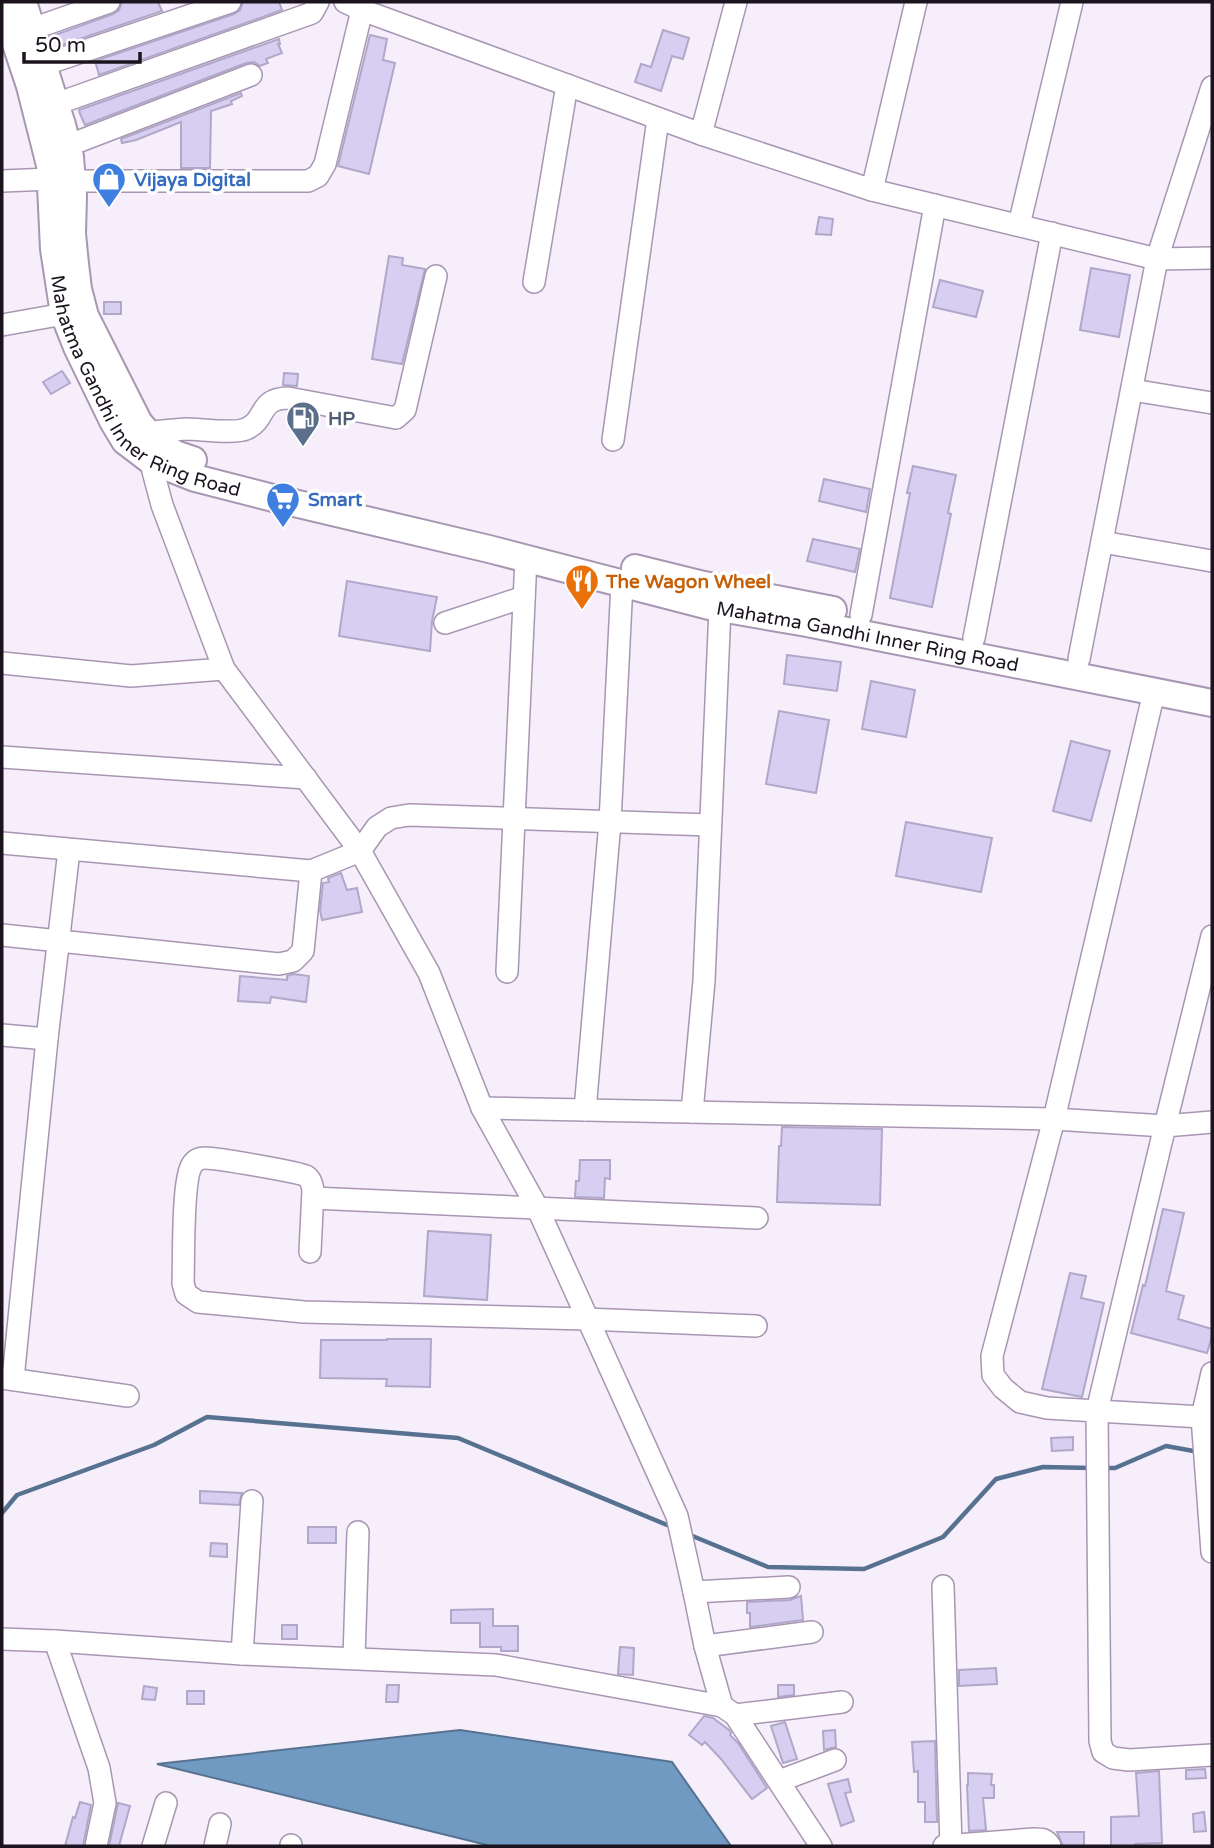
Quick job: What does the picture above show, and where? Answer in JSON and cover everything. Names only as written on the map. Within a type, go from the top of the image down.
[{"type":"main road","name":"Mahatma Gandhi Inner Ring Road","points":[[2,2],[30,86],[50,165],[61,180],[72,234],[78,289],[85,316],[150,444],[195,478],[720,608],[1212,703]]},
{"type":"main road","name":"Mahatma Gandhi Inner Ring Road","points":[[23,2],[67,146],[54,249],[64,314],[113,421],[125,441],[150,444],[201,463],[704,585],[1212,685]]},
{"type":"street","points":[[32,29],[109,2]]},
{"type":"street","points":[[43,65],[230,2]]},
{"type":"street","points":[[56,104],[312,13],[318,2]]},
{"type":"street","points":[[701,134],[736,2]]},
{"type":"street","points":[[872,190],[916,2]]},
{"type":"street","points":[[1019,225],[1072,2]]},
{"type":"street","points":[[2,181],[307,181],[318,176],[325,163],[353,6],[701,134],[872,190],[1157,259],[1212,258]]},
{"type":"street","points":[[67,146],[251,75]]},
{"type":"street","points":[[534,282],[567,85]]},
{"type":"street","points":[[1079,659],[1157,259],[1212,87]]},
{"type":"street","points":[[613,440],[659,119]]},
{"type":"street","points":[[861,615],[935,205]]},
{"type":"street","points":[[974,638],[1052,233]]},
{"type":"street","points":[[436,276],[405,410],[401,416],[389,418],[276,398],[267,404],[256,423],[242,430],[184,429],[150,444],[162,505],[224,669],[360,850],[429,973],[482,1108],[537,1207],[677,1517],[705,1646],[728,1711],[779,1781],[821,1846]]},
{"type":"street","points":[[2,325],[64,314]]},
{"type":"street","points":[[1132,390],[1212,403]]},
{"type":"street","points":[[1102,542],[1212,562]]},
{"type":"street","points":[[507,972],[526,558]]},
{"type":"street","points":[[585,1110],[610,822],[622,583]]},
{"type":"street","points":[[445,623],[524,597]]},
{"type":"street","points":[[692,1112],[704,981],[720,608]]},
{"type":"street","points":[[2,663],[131,676],[224,669]]},
{"type":"street","points":[[1154,692],[1054,1119],[992,1356],[993,1375],[1003,1388],[1020,1402],[1047,1408],[1202,1417]]},
{"type":"street","points":[[2,757],[306,778]]},
{"type":"street","points":[[2,843],[311,871],[360,850],[377,827],[391,818],[409,815],[710,825]]},
{"type":"street","points":[[69,850],[7,1379],[128,1396]]},
{"type":"street","points":[[2,935],[279,964],[293,961],[303,951],[311,871]]},
{"type":"street","points":[[1212,936],[1097,1411],[1100,1741],[1103,1752],[1113,1758],[1129,1760],[1212,1755]]},
{"type":"street","points":[[2,1035],[47,1040]]},
{"type":"street","points":[[482,1108],[1054,1119],[1165,1126],[1212,1122]]},
{"type":"street","points":[[310,1252],[313,1190],[306,1176],[202,1157],[193,1161],[188,1172],[186,1189],[183,1283],[186,1294],[198,1302],[304,1312],[756,1326]]},
{"type":"street","points":[[313,1198],[758,1218]]},
{"type":"street","points":[[1212,1373],[1202,1417],[1212,1552]]},
{"type":"street","points":[[242,1654],[252,1501]]},
{"type":"street","points":[[354,1658],[358,1532]]},
{"type":"street","points":[[943,1586],[951,1846]]},
{"type":"street","points":[[694,1591],[789,1587]]},
{"type":"street","points":[[705,1646],[812,1632]]},
{"type":"street","points":[[2,1639],[242,1654],[496,1665],[728,1711],[842,1702]]},
{"type":"street","points":[[55,1641],[99,1768],[105,1802],[96,1846]]},
{"type":"street","points":[[779,1781],[835,1760]]},
{"type":"street","points":[[153,1846],[166,1803]]},
{"type":"street","points":[[215,1846],[220,1824]]},
{"type":"street","points":[[944,1846],[1042,1839],[1050,1846]]},
{"type":"water","points":[[460,1730],[672,1762],[731,1846],[491,1846],[157,1764]]},
{"type":"building","points":[[122,2],[158,2],[162,11],[59,46],[55,35],[113,14],[119,10]]},
{"type":"building","points":[[243,2],[279,2],[282,10],[99,75],[95,61],[234,14],[240,10]]},
{"type":"building","points":[[663,30],[689,38],[683,59],[672,56],[661,91],[635,82],[641,64],[651,67]]},
{"type":"building","points":[[370,35],[387,39],[383,60],[395,63],[369,174],[338,166]]},
{"type":"building","points":[[279,39],[282,53],[266,59],[268,63],[260,66],[254,62],[246,63],[85,125],[80,114],[79,110]]},
{"type":"building","points":[[241,93],[242,96],[231,101],[232,104],[211,111],[210,168],[181,168],[181,122],[122,143],[121,139]]},
{"type":"building","points":[[819,217],[833,219],[831,235],[816,234]]},
{"type":"building","points":[[389,256],[403,258],[402,265],[425,269],[402,364],[372,359]]},
{"type":"building","points":[[1091,268],[1130,275],[1119,337],[1080,330]]},
{"type":"building","points":[[940,280],[983,291],[976,317],[933,307]]},
{"type":"building","points":[[104,302],[121,302],[121,314],[104,314]]},
{"type":"building","points":[[62,371],[70,383],[51,394],[43,382]]},
{"type":"building","points":[[284,373],[298,374],[297,386],[283,385]]},
{"type":"building","points":[[913,466],[956,475],[932,607],[890,598]]},
{"type":"building","points":[[824,479],[870,489],[866,512],[819,501]]},
{"type":"building","points":[[813,539],[860,549],[855,572],[807,561]]},
{"type":"building","points":[[347,581],[437,597],[430,651],[339,636]]},
{"type":"building","points":[[787,655],[841,662],[837,691],[784,684]]},
{"type":"building","points":[[871,681],[915,690],[906,737],[862,729]]},
{"type":"building","points":[[779,711],[829,720],[816,793],[766,784]]},
{"type":"building","points":[[1071,741],[1110,751],[1091,821],[1053,811]]},
{"type":"building","points":[[906,822],[992,838],[981,892],[896,876]]},
{"type":"building","points":[[341,873],[347,890],[357,888],[362,912],[322,920],[320,910],[323,883]]},
{"type":"building","points":[[240,976],[287,980],[287,976],[309,976],[306,1002],[271,997],[270,1003],[238,1001]]},
{"type":"building","points":[[782,1127],[882,1129],[880,1205],[777,1202]]},
{"type":"building","points":[[580,1160],[610,1160],[610,1179],[605,1178],[604,1198],[575,1197]]},
{"type":"building","points":[[1163,1209],[1184,1213],[1166,1291],[1184,1296],[1178,1319],[1212,1329],[1207,1353],[1131,1333]]},
{"type":"building","points":[[428,1231],[491,1235],[487,1300],[424,1296]]},
{"type":"building","points":[[1070,1273],[1086,1276],[1081,1298],[1104,1303],[1082,1397],[1042,1389]]},
{"type":"building","points":[[431,1339],[430,1387],[386,1386],[387,1379],[320,1378],[321,1340]]},
{"type":"building","points":[[1073,1437],[1073,1450],[1052,1451],[1051,1438]]},
{"type":"building","points":[[200,1491],[242,1493],[239,1505],[200,1503]]},
{"type":"building","points":[[308,1527],[336,1527],[336,1543],[308,1543]]},
{"type":"building","points":[[211,1543],[227,1544],[227,1557],[210,1556]]},
{"type":"building","points":[[801,1596],[803,1620],[750,1627],[747,1602],[790,1600]]},
{"type":"building","points":[[493,1609],[493,1626],[518,1626],[518,1651],[501,1651],[501,1647],[480,1647],[480,1623],[451,1623],[451,1610]]},
{"type":"building","points":[[282,1625],[297,1625],[297,1639],[282,1639]]},
{"type":"building","points":[[620,1647],[634,1648],[633,1675],[618,1674]]},
{"type":"building","points":[[996,1668],[997,1684],[959,1686],[959,1670]]},
{"type":"building","points":[[387,1685],[399,1685],[398,1702],[386,1702]]},
{"type":"building","points":[[778,1685],[794,1685],[794,1695],[778,1697]]},
{"type":"building","points":[[144,1686],[157,1688],[155,1700],[142,1699]]},
{"type":"building","points":[[187,1691],[204,1691],[204,1704],[187,1704]]},
{"type":"building","points":[[704,1716],[713,1718],[729,1730],[767,1788],[752,1799],[705,1742],[702,1745],[689,1735]]},
{"type":"building","points":[[785,1722],[797,1759],[783,1763],[771,1726]]},
{"type":"building","points":[[835,1730],[836,1747],[824,1750],[823,1731]]},
{"type":"building","points":[[935,1741],[937,1822],[925,1822],[925,1802],[918,1802],[918,1771],[914,1772],[912,1742]]},
{"type":"building","points":[[1205,1769],[1206,1778],[1186,1779],[1186,1770]]},
{"type":"building","points":[[1159,1771],[1162,1843],[1111,1846],[1111,1817],[1139,1816],[1136,1773]]},
{"type":"building","points":[[968,1773],[992,1774],[994,1798],[983,1798],[986,1830],[969,1831]]},
{"type":"building","points":[[848,1779],[851,1792],[845,1793],[854,1821],[841,1826],[828,1784]]},
{"type":"building","points":[[80,1802],[91,1805],[83,1846],[65,1846],[73,1817],[75,1818]]},
{"type":"building","points":[[118,1803],[130,1806],[119,1846],[109,1846]]},
{"type":"building","points":[[1204,1812],[1206,1831],[1194,1832],[1193,1814]]},
{"type":"building","points":[[1057,1832],[1084,1832],[1084,1846],[1063,1846]]},
{"type":"waterway","points":[[2,1513],[17,1495],[154,1445],[207,1417],[458,1438],[672,1527]]},
{"type":"waterway","points":[[1104,1468],[1115,1468],[1166,1446],[1199,1452]]},
{"type":"waterway","points":[[690,1535],[768,1567],[864,1569],[943,1537],[996,1479],[1043,1467],[1092,1468]]},
{"type":"place","name":"Vijaya Digital","points":[[109,209]]},
{"type":"place","name":"HP","points":[[303,448]]},
{"type":"place","name":"Smart","points":[[283,529]]},
{"type":"place","name":"The Wagon Wheel","points":[[582,611]]}]
